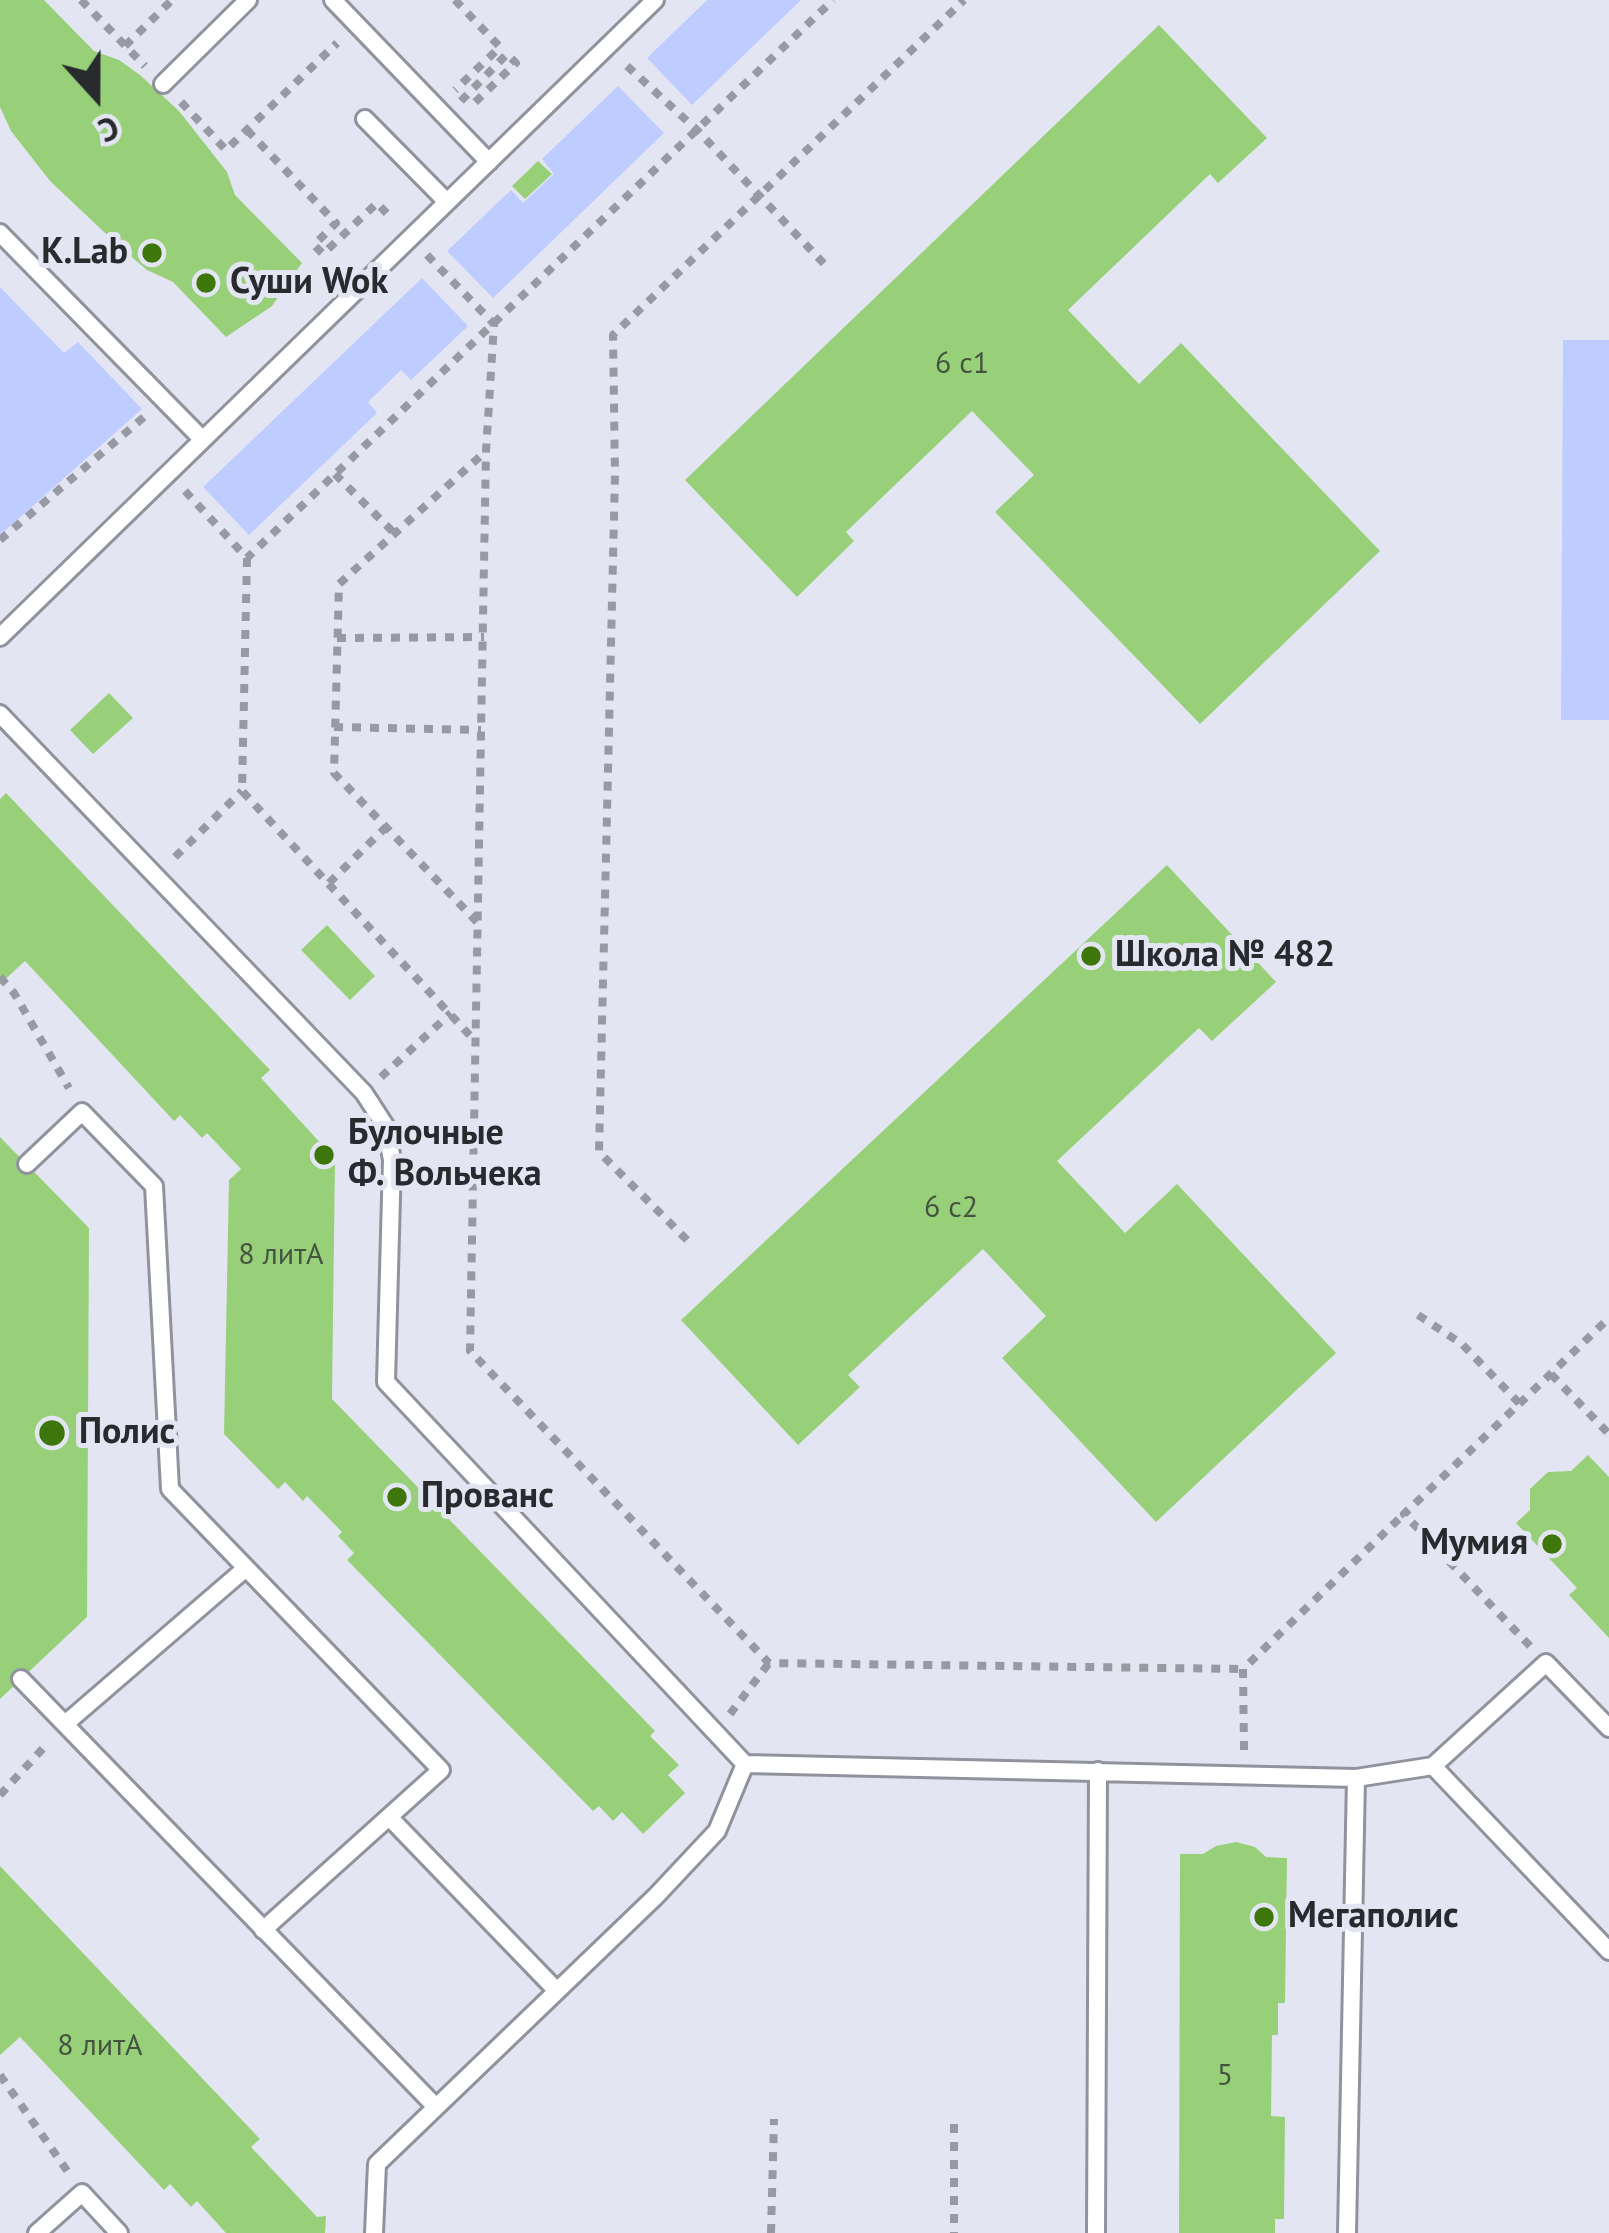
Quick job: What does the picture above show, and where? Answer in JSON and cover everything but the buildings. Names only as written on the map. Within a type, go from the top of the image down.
[{"type":"lane","points":[[163,84],[248,0]]},
{"type":"lane","points":[[333,0],[489,162]]},
{"type":"lane","points":[[0,637],[655,0]]},
{"type":"lane","points":[[365,118],[446,202]]},
{"type":"lane","points":[[0,233],[201,438]]},
{"type":"lane","points":[[0,714],[364,1093],[386,1127],[392,1160],[386,1382],[745,1764],[1356,1778],[1432,1766],[1546,1663],[1609,1728]]},
{"type":"lane","points":[[27,1164],[82,1112],[154,1186],[170,1489],[440,1770],[263,1930]]},
{"type":"lane","points":[[65,1724],[246,1568]]},
{"type":"lane","points":[[21,1679],[436,2107]]},
{"type":"lane","points":[[374,2233],[377,2164],[717,1832],[745,1764]]},
{"type":"lane","points":[[1432,1766],[1609,1951]]},
{"type":"lane","points":[[1096,2233],[1098,1771]]},
{"type":"lane","points":[[1347,2233],[1356,1778]]},
{"type":"lane","points":[[391,1819],[557,1990]]},
{"type":"lane","points":[[37,2233],[82,2193],[119,2233]]},
{"type":"path","points":[[125,46],[172,0]]},
{"type":"path","points":[[455,0],[500,46],[451,95],[459,103],[507,55],[516,63],[467,110]]},
{"type":"path","points":[[156,876],[242,791],[248,558],[833,0]]},
{"type":"path","points":[[687,1240],[599,1152],[615,473],[613,335],[964,0]]},
{"type":"path","points":[[356,24],[247,130],[336,223],[314,245],[323,254],[363,216]]},
{"type":"path","points":[[606,48],[697,130],[829,269]]},
{"type":"path","points":[[410,237],[494,324],[486,451],[470,1351],[769,1663],[1243,1669],[1609,1318]]},
{"type":"path","points":[[0,540],[164,400]]},
{"type":"path","points":[[478,923],[334,773],[334,728],[339,584],[486,451]]},
{"type":"path","points":[[167,472],[248,558]]},
{"type":"path","points":[[335,474],[394,534]]},
{"type":"path","points":[[338,638],[484,638]]},
{"type":"path","points":[[334,728],[481,730]]},
{"type":"path","points":[[242,791],[477,1043]]},
{"type":"path","points":[[329,883],[386,827]]},
{"type":"path","points":[[0,977],[14,993],[82,1112]]},
{"type":"path","points":[[364,1093],[452,1013]]},
{"type":"path","points":[[1418,1315],[1462,1344],[1520,1404]]},
{"type":"path","points":[[1551,1374],[1609,1434]]},
{"type":"path","points":[[1404,1514],[1546,1663]]},
{"type":"path","points":[[716,1732],[769,1663]]},
{"type":"path","points":[[1243,1669],[1245,1776]]},
{"type":"path","points":[[0,1795],[65,1724]]},
{"type":"path","points":[[0,2075],[82,2193]]},
{"type":"path","points":[[772,2233],[774,2119]]},
{"type":"path","points":[[954,2124],[954,2233]]},
{"type":"shaded area","points":[[707,0],[801,0],[692,105],[647,58]]},
{"type":"shaded area","points":[[618,86],[664,133],[493,298],[447,251],[511,190],[523,203],[554,174],[542,159]]},
{"type":"shaded area","points":[[422,278],[468,326],[411,380],[401,370],[368,402],[377,413],[249,535],[203,487]]},
{"type":"shaded area","points":[[0,287],[64,353],[78,342],[142,409],[0,535]]},
{"type":"shaded area","points":[[1563,340],[1609,340],[1609,720],[1561,720]]},
{"type":"place","name":"K.Lab","points":[[152,253]]},
{"type":"place","name":"Суши Wok","points":[[206,283]]},
{"type":"place","name":"Школа № 482","points":[[1091,956]]},
{"type":"place","name":"Булочные Ф. Вольчека","points":[[324,1155]]},
{"type":"place","name":"Полис","points":[[52,1433]]},
{"type":"place","name":"Прованс","points":[[397,1497]]},
{"type":"place","name":"Мумия","points":[[1552,1544]]},
{"type":"place","name":"Мегаполис","points":[[1264,1917]]}]
